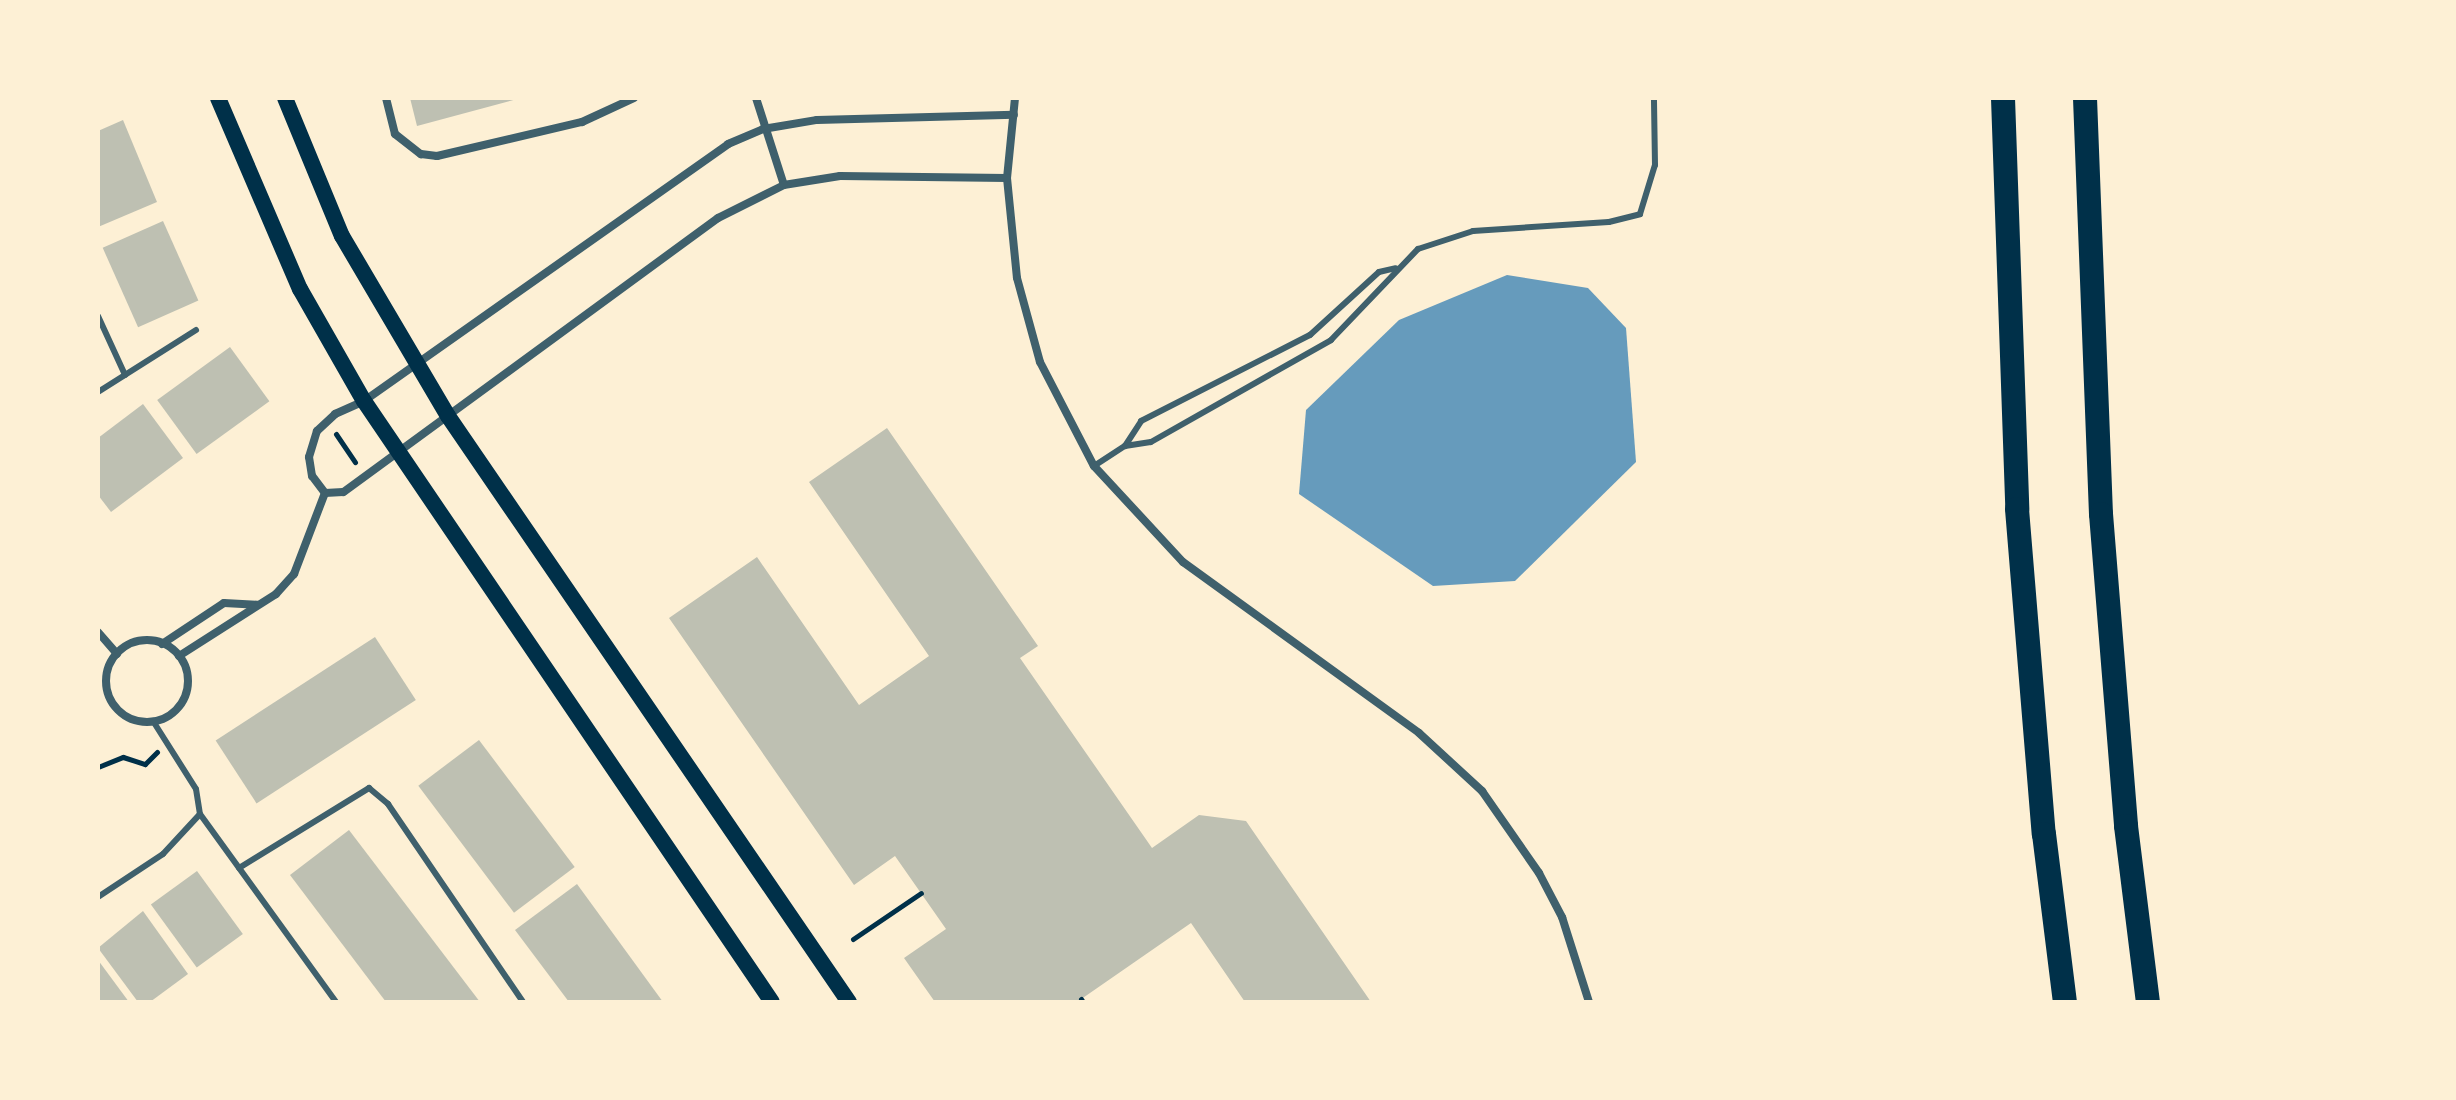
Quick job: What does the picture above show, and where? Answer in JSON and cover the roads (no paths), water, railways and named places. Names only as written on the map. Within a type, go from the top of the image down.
[{"type":"highway","points":[[2003,98],[2017,509],[2044,834],[2065,1002]]},
{"type":"highway","points":[[2085,98],[2102,530],[2126,826],[2148,1002]]},
{"type":"main road","points":[[218,98],[300,289],[364,401],[772,1002]]},
{"type":"main road","points":[[285,98],[342,236],[448,416],[849,1002]]},
{"type":"street","points":[[386,98],[395,134],[421,154],[437,156],[582,122],[634,98]]},
{"type":"street","points":[[756,98],[763,129],[784,185]]},
{"type":"street","points":[[1015,98],[1007,178],[1010,231],[1027,322],[1061,409],[1094,466],[1183,562],[1419,733],[1482,791],[1551,895],[1589,1002]]},
{"type":"street","points":[[325,493],[312,476],[309,457],[317,431],[335,414],[364,401],[698,161],[763,129],[817,120],[1014,115]]},
{"type":"street","points":[[325,493],[343,492],[718,218],[784,185],[840,176],[1007,178]]},
{"type":"street","points":[[179,656],[258,605],[294,574],[325,493]]},
{"type":"street","points":[[162,644],[224,603],[258,605]]},
{"type":"street","points":[[98,632],[117,654]]},
{"type":"street","points":[[140,641],[162,644],[179,656],[187,690],[172,713],[153,721],[134,720],[113,704],[106,678],[117,654],[140,641]]},
{"type":"lane","points":[[1094,466],[1125,446],[1151,442],[1331,340],[1354,321],[1396,268],[1418,249],[1473,231],[1609,222],[1640,214],[1655,165],[1654,98]]},
{"type":"lane","points":[[1125,446],[1141,421],[1310,335],[1379,272],[1396,268]]},
{"type":"lane","points":[[98,316],[125,375]]},
{"type":"lane","points":[[98,392],[196,330]]},
{"type":"lane","points":[[153,721],[196,789],[200,814],[336,1002]]},
{"type":"lane","points":[[239,868],[369,788],[388,804],[523,1002]]},
{"type":"lane","points":[[98,897],[163,854],[200,814]]},
{"type":"water","points":[[1507,275],[1588,288],[1626,328],[1636,462],[1515,581],[1433,586],[1299,494],[1306,410],[1399,320]]}]
